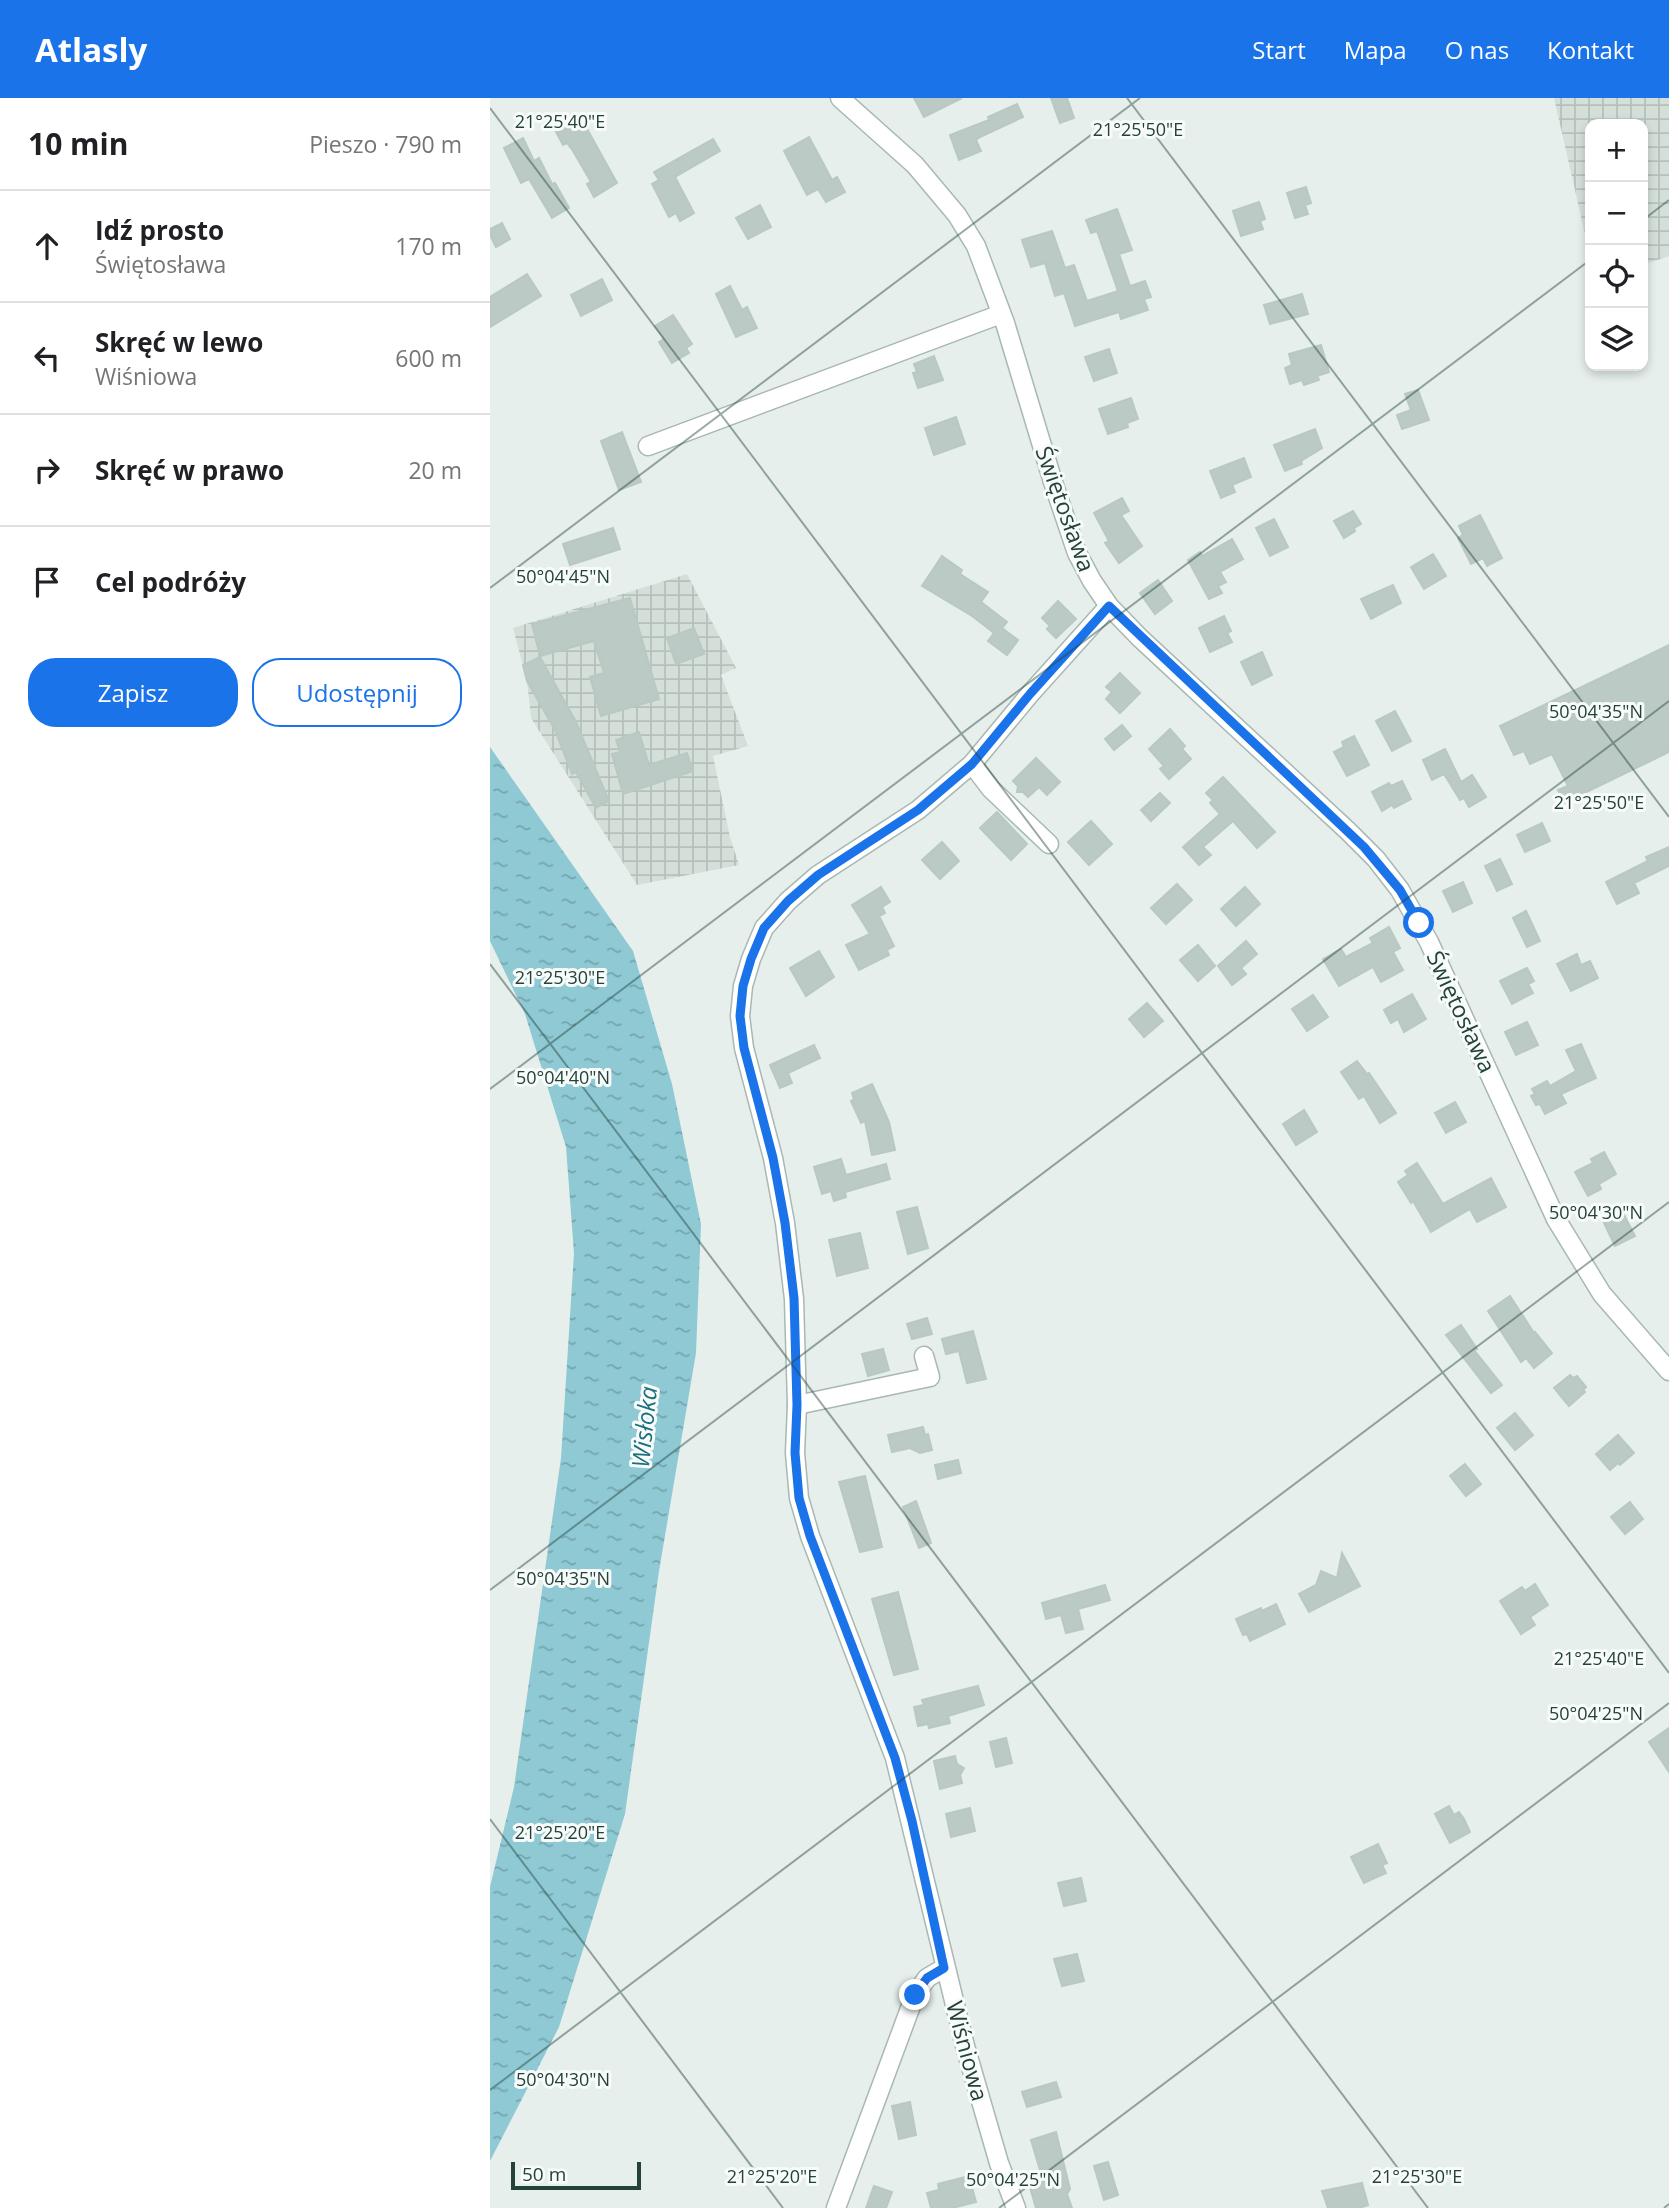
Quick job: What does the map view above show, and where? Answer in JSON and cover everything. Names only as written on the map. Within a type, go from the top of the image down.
[{"type":"street","name":"Świętosława","points":[[840,98],[915,165],[957,215],[976,246],[1001,314],[1073,542],[1092,582],[1109,606],[1348,831],[1376,859],[1400,890],[1429,942],[1556,1219],[1602,1294],[1669,1371]]},
{"type":"street","points":[[648,446],[1001,314]]},
{"type":"street","name":"Wiśniowa","points":[[1016,2208],[977,2094],[944,1968],[912,1821],[895,1758],[810,1536],[799,1498],[795,1453],[797,1405],[794,1298],[785,1223],[773,1158],[744,1048],[740,1016],[746,977],[764,928],[788,901],[818,875],[918,810],[972,764],[1109,606]]},
{"type":"street","points":[[972,764],[991,789],[1049,844]]},
{"type":"street","points":[[797,1405],[930,1377],[923,1356]]},
{"type":"street","points":[[836,2208],[915,1995],[927,1978],[944,1968]]},
{"type":"shaded area","points":[[1554,98],[1669,98],[1669,256],[1648,263],[1648,119],[1585,119],[1585,234]]},
{"type":"shaded area","points":[[687,574],[736,668],[721,675],[748,746],[713,756],[730,837],[739,865],[637,885],[531,718],[527,681],[513,628]]},
{"type":"water","name":"Wisłoka","points":[[490,747],[633,951],[672,1084],[701,1224],[696,1353],[659,1571],[625,1814],[559,2027],[490,2161],[490,1887],[514,1787],[561,1458],[574,1253],[566,1147],[525,1014],[490,941]]},
{"type":"building","points":[[914,98],[962,98],[924,117]]},
{"type":"building","points":[[1051,98],[1067,98],[1074,118],[1060,123]]},
{"type":"building","points":[[1017,104],[1023,117],[980,137],[976,140],[981,151],[959,160],[950,135],[989,120],[988,117]]},
{"type":"building","points":[[581,118],[617,183],[594,197],[587,184],[591,182],[573,151],[567,143],[563,145],[556,132]]},
{"type":"building","points":[[809,137],[832,180],[837,177],[845,192],[826,202],[818,189],[807,195],[784,151]]},
{"type":"building","points":[[523,138],[534,161],[539,158],[552,184],[555,183],[569,208],[552,218],[529,179],[521,183],[504,148]]},
{"type":"building","points":[[713,139],[720,151],[675,177],[694,213],[680,221],[676,213],[669,217],[652,184],[659,180],[654,172]]},
{"type":"building","points":[[1306,187],[1311,203],[1305,205],[1308,214],[1295,218],[1287,193]]},
{"type":"building","points":[[1259,202],[1265,219],[1260,221],[1263,229],[1241,236],[1233,211]]},
{"type":"building","points":[[760,205],[771,227],[748,239],[736,218]]},
{"type":"building","points":[[1117,209],[1132,250],[1119,254],[1130,286],[1145,281],[1151,297],[1144,299],[1148,310],[1121,319],[1119,312],[1075,326],[1064,293],[1055,296],[1045,263],[1031,267],[1022,240],[1052,231],[1065,268],[1074,265],[1087,301],[1112,293],[1118,291],[1097,231],[1091,233],[1086,220]]},
{"type":"building","points":[[502,223],[510,239],[496,247],[490,229]]},
{"type":"building","points":[[527,274],[541,296],[490,327],[490,297]]},
{"type":"building","points":[[602,279],[612,300],[581,316],[571,295]]},
{"type":"building","points":[[730,286],[742,310],[747,307],[757,328],[736,337],[716,294]]},
{"type":"building","points":[[1302,294],[1308,314],[1270,324],[1264,305]]},
{"type":"building","points":[[673,315],[692,344],[686,348],[689,353],[672,363],[659,342],[664,339],[655,326]]},
{"type":"building","points":[[1321,345],[1329,372],[1317,376],[1319,380],[1304,385],[1302,380],[1290,384],[1285,368],[1292,365],[1289,354]]},
{"type":"building","points":[[1109,349],[1117,373],[1094,381],[1085,357]]},
{"type":"building","points":[[934,356],[943,380],[918,388],[913,373],[917,372],[914,364]]},
{"type":"building","points":[[1418,390],[1429,420],[1402,429],[1397,415],[1411,410],[1405,394]]},
{"type":"building","points":[[1131,398],[1138,419],[1127,423],[1128,427],[1108,434],[1099,409]]},
{"type":"building","points":[[956,417],[965,444],[934,455],[925,428]]},
{"type":"building","points":[[1315,429],[1322,448],[1301,461],[1302,464],[1285,471],[1274,445]]},
{"type":"building","points":[[622,432],[641,482],[619,490],[601,441]]},
{"type":"building","points":[[1244,458],[1251,477],[1232,485],[1235,492],[1221,498],[1210,471]]},
{"type":"building","points":[[1122,498],[1129,511],[1121,515],[1142,546],[1119,563],[1105,543],[1109,541],[1094,513]]},
{"type":"building","points":[[1353,511],[1361,524],[1344,538],[1334,521]]},
{"type":"building","points":[[1480,515],[1502,558],[1487,566],[1483,558],[1471,564],[1458,538],[1463,535],[1459,526]]},
{"type":"building","points":[[1274,519],[1288,547],[1270,556],[1256,528]]},
{"type":"building","points":[[613,528],[620,549],[570,565],[563,544]]},
{"type":"building","points":[[1232,539],[1243,559],[1220,572],[1226,582],[1218,586],[1222,593],[1209,599],[1188,560],[1200,552],[1202,556]]},
{"type":"building","points":[[1433,554],[1446,576],[1424,589],[1411,567]]},
{"type":"building","points":[[942,556],[962,570],[960,574],[988,592],[981,602],[1007,622],[1002,628],[1018,640],[1007,655],[988,641],[994,633],[972,616],[922,586]]},
{"type":"building","points":[[1158,580],[1172,601],[1155,614],[1140,593]]},
{"type":"building","points":[[1393,585],[1401,603],[1371,619],[1361,599]]},
{"type":"building","points":[[630,598],[659,699],[601,716],[590,677],[604,673],[594,641],[540,656],[532,624]]},
{"type":"building","points":[[1058,601],[1076,619],[1056,638],[1047,629],[1050,626],[1042,618]]},
{"type":"building","points":[[1224,616],[1231,631],[1227,633],[1232,642],[1210,652],[1199,628]]},
{"type":"building","points":[[694,628],[704,654],[676,664],[667,638]]},
{"type":"building","points":[[1669,645],[1669,752],[1564,803],[1558,790],[1568,786],[1552,754],[1530,764],[1524,751],[1514,755],[1500,726]]},
{"type":"building","points":[[1262,652],[1272,675],[1252,685],[1241,662]]},
{"type":"building","points":[[540,657],[576,722],[609,801],[596,808],[576,772],[572,774],[555,730],[527,681],[523,665]]},
{"type":"building","points":[[1120,673],[1140,693],[1120,713],[1106,699],[1112,692],[1106,687]]},
{"type":"building","points":[[1395,711],[1411,741],[1392,751],[1376,721]]},
{"type":"building","points":[[1122,725],[1131,736],[1114,750],[1105,739]]},
{"type":"building","points":[[1170,729],[1185,746],[1182,749],[1191,759],[1169,779],[1160,769],[1164,766],[1149,749]]},
{"type":"building","points":[[639,732],[649,765],[687,753],[693,771],[623,794],[612,754],[620,752],[616,740]]},
{"type":"building","points":[[1354,736],[1369,765],[1347,776],[1334,752],[1344,747],[1342,742]]},
{"type":"building","points":[[1445,749],[1461,782],[1472,775],[1486,797],[1469,807],[1464,798],[1460,800],[1444,774],[1432,780],[1423,760]]},
{"type":"building","points":[[1036,758],[1060,782],[1047,795],[1039,787],[1028,797],[1023,792],[1017,792],[1018,786],[1013,781]]},
{"type":"building","points":[[1223,777],[1275,832],[1257,848],[1233,821],[1203,847],[1211,855],[1199,865],[1183,847],[1220,814],[1210,803],[1213,800],[1206,793]]},
{"type":"building","points":[[1402,781],[1411,799],[1382,811],[1372,792],[1389,783],[1391,786]]},
{"type":"building","points":[[1160,793],[1170,803],[1151,821],[1141,810]]},
{"type":"building","points":[[997,812],[1027,844],[1011,860],[980,828]]},
{"type":"building","points":[[1091,821],[1112,844],[1089,865],[1068,842]]},
{"type":"building","points":[[1542,823],[1550,841],[1525,852],[1517,835]]},
{"type":"building","points":[[942,842],[959,861],[940,879],[922,860]]},
{"type":"building","points":[[1669,847],[1669,866],[1634,883],[1639,893],[1617,904],[1606,882],[1648,861],[1646,857]]},
{"type":"building","points":[[1500,859],[1512,884],[1497,891],[1485,866]]},
{"type":"building","points":[[1463,882],[1472,903],[1453,912],[1443,891]]},
{"type":"building","points":[[1177,884],[1192,900],[1166,924],[1151,908]]},
{"type":"building","points":[[881,887],[890,902],[882,907],[885,913],[879,916],[894,946],[887,950],[889,955],[859,970],[846,945],[870,934],[852,905]]},
{"type":"building","points":[[1245,887],[1260,904],[1236,926],[1221,909]]},
{"type":"building","points":[[1526,911],[1540,941],[1527,947],[1513,918]]},
{"type":"building","points":[[1389,927],[1400,948],[1393,952],[1403,970],[1381,982],[1373,967],[1339,986],[1323,959],[1341,949],[1346,957],[1373,943],[1370,938]]},
{"type":"building","points":[[1246,941],[1257,954],[1241,968],[1246,974],[1232,985],[1218,966]]},
{"type":"building","points":[[1198,945],[1215,966],[1198,981],[1180,960]]},
{"type":"building","points":[[819,951],[834,977],[806,996],[790,968]]},
{"type":"building","points":[[1577,954],[1581,965],[1590,961],[1598,978],[1571,991],[1557,964]]},
{"type":"building","points":[[1527,968],[1534,981],[1528,984],[1533,993],[1512,1004],[1500,981]]},
{"type":"building","points":[[1412,994],[1426,1019],[1404,1032],[1398,1019],[1391,1023],[1384,1010]]},
{"type":"building","points":[[1313,995],[1328,1017],[1307,1031],[1292,1009]]},
{"type":"building","points":[[1147,1003],[1163,1021],[1144,1037],[1129,1019]]},
{"type":"building","points":[[1527,1022],[1538,1045],[1516,1055],[1505,1032]]},
{"type":"building","points":[[1581,1044],[1596,1078],[1561,1094],[1566,1103],[1545,1114],[1540,1104],[1536,1105],[1531,1096],[1535,1094],[1532,1089],[1547,1081],[1550,1086],[1576,1071],[1566,1050]]},
{"type":"building","points":[[814,1045],[820,1058],[788,1073],[792,1083],[780,1088],[770,1065]]},
{"type":"building","points":[[1357,1061],[1367,1074],[1369,1073],[1396,1113],[1380,1123],[1364,1096],[1359,1099],[1341,1072]]},
{"type":"building","points":[[872,1084],[889,1122],[895,1150],[872,1155],[865,1121],[861,1123],[851,1101],[854,1099],[852,1093]]},
{"type":"building","points":[[1455,1102],[1466,1122],[1446,1133],[1435,1113]]},
{"type":"building","points":[[1304,1110],[1317,1132],[1296,1145],[1283,1124]]},
{"type":"building","points":[[1604,1152],[1616,1174],[1599,1184],[1601,1189],[1588,1196],[1575,1172],[1593,1163],[1591,1159]]},
{"type":"building","points":[[841,1159],[846,1175],[886,1164],[890,1179],[845,1192],[846,1197],[834,1201],[831,1191],[822,1194],[814,1167]]},
{"type":"building","points":[[1417,1163],[1443,1204],[1491,1178],[1506,1207],[1477,1222],[1470,1209],[1431,1232],[1398,1182],[1408,1175],[1405,1171]]},
{"type":"building","points":[[917,1207],[928,1248],[908,1254],[897,1212]]},
{"type":"building","points":[[1623,1213],[1635,1236],[1615,1246],[1604,1223]]},
{"type":"building","points":[[860,1233],[868,1268],[837,1276],[829,1240]]},
{"type":"building","points":[[1510,1296],[1534,1333],[1552,1353],[1534,1368],[1526,1358],[1521,1362],[1488,1311]]},
{"type":"building","points":[[927,1318],[932,1334],[912,1339],[907,1324]]},
{"type":"building","points":[[1461,1325],[1477,1349],[1474,1350],[1502,1385],[1491,1393],[1446,1335]]},
{"type":"building","points":[[973,1331],[986,1379],[967,1383],[959,1351],[946,1354],[942,1339]]},
{"type":"building","points":[[883,1349],[889,1370],[868,1376],[862,1354]]},
{"type":"building","points":[[1570,1375],[1573,1378],[1577,1376],[1586,1387],[1583,1390],[1585,1392],[1569,1406],[1554,1388]]},
{"type":"building","points":[[1515,1413],[1533,1435],[1515,1450],[1497,1428]]},
{"type":"building","points":[[923,1427],[925,1435],[928,1434],[932,1450],[920,1453],[910,1448],[892,1452],[888,1435]]},
{"type":"building","points":[[1618,1435],[1634,1453],[1610,1470],[1596,1454]]},
{"type":"building","points":[[958,1460],[961,1473],[938,1479],[935,1465]]},
{"type":"building","points":[[1465,1464],[1481,1484],[1466,1496],[1450,1476]]},
{"type":"building","points":[[865,1476],[882,1547],[860,1552],[839,1482]]},
{"type":"building","points":[[916,1501],[931,1543],[919,1548],[903,1507]]},
{"type":"building","points":[[1630,1502],[1643,1519],[1625,1534],[1611,1517]]},
{"type":"building","points":[[1342,1553],[1360,1586],[1309,1612],[1299,1594],[1316,1585],[1321,1571],[1337,1578]]},
{"type":"building","points":[[1535,1584],[1548,1605],[1530,1617],[1535,1625],[1521,1634],[1500,1601],[1522,1587],[1525,1591]]},
{"type":"building","points":[[1105,1585],[1110,1600],[1078,1609],[1083,1629],[1066,1633],[1061,1615],[1046,1619],[1042,1603]]},
{"type":"building","points":[[898,1592],[918,1669],[894,1675],[872,1599]]},
{"type":"building","points":[[1276,1604],[1285,1624],[1250,1641],[1247,1634],[1243,1635],[1236,1619]]},
{"type":"building","points":[[978,1686],[984,1705],[948,1716],[950,1723],[929,1728],[928,1724],[918,1726],[914,1707],[924,1705],[922,1700]]},
{"type":"building","points":[[1669,1728],[1669,1772],[1649,1742]]},
{"type":"building","points":[[1006,1738],[1012,1763],[996,1767],[990,1742]]},
{"type":"building","points":[[955,1756],[957,1764],[964,1768],[960,1775],[962,1783],[940,1789],[934,1761]]},
{"type":"building","points":[[1449,1806],[1454,1815],[1459,1812],[1470,1832],[1450,1843],[1435,1814]]},
{"type":"building","points":[[970,1808],[975,1831],[951,1837],[946,1814]]},
{"type":"building","points":[[1378,1844],[1387,1863],[1382,1865],[1386,1873],[1364,1883],[1351,1857]]},
{"type":"building","points":[[1081,1878],[1086,1901],[1064,1906],[1058,1883]]},
{"type":"building","points":[[1077,1954],[1084,1981],[1062,1986],[1054,1959]]},
{"type":"building","points":[[1056,2082],[1061,2097],[1027,2107],[1022,2092]]},
{"type":"building","points":[[910,2102],[916,2135],[899,2139],[892,2106]]},
{"type":"building","points":[[1056,2132],[1072,2208],[1036,2208],[1029,2184],[1043,2180],[1031,2140]]},
{"type":"building","points":[[1108,2162],[1118,2195],[1104,2200],[1094,2166]]},
{"type":"building","points":[[969,2176],[976,2202],[952,2208],[931,2208],[927,2193],[939,2190],[938,2184]]},
{"type":"building","points":[[1362,2183],[1368,2205],[1359,2208],[1328,2208],[1322,2191]]},
{"type":"building","points":[[874,2186],[892,2192],[886,2208],[866,2208]]},
{"type":"route","points":[[915,1995],[927,1978],[944,1968],[912,1821],[895,1758],[810,1536],[799,1498],[795,1453],[797,1405],[794,1298],[785,1223],[773,1158],[744,1048],[740,1016],[743,986],[764,928],[788,901],[818,875],[918,810],[972,764],[1109,606],[1376,859],[1400,890],[1419,923]]}]
